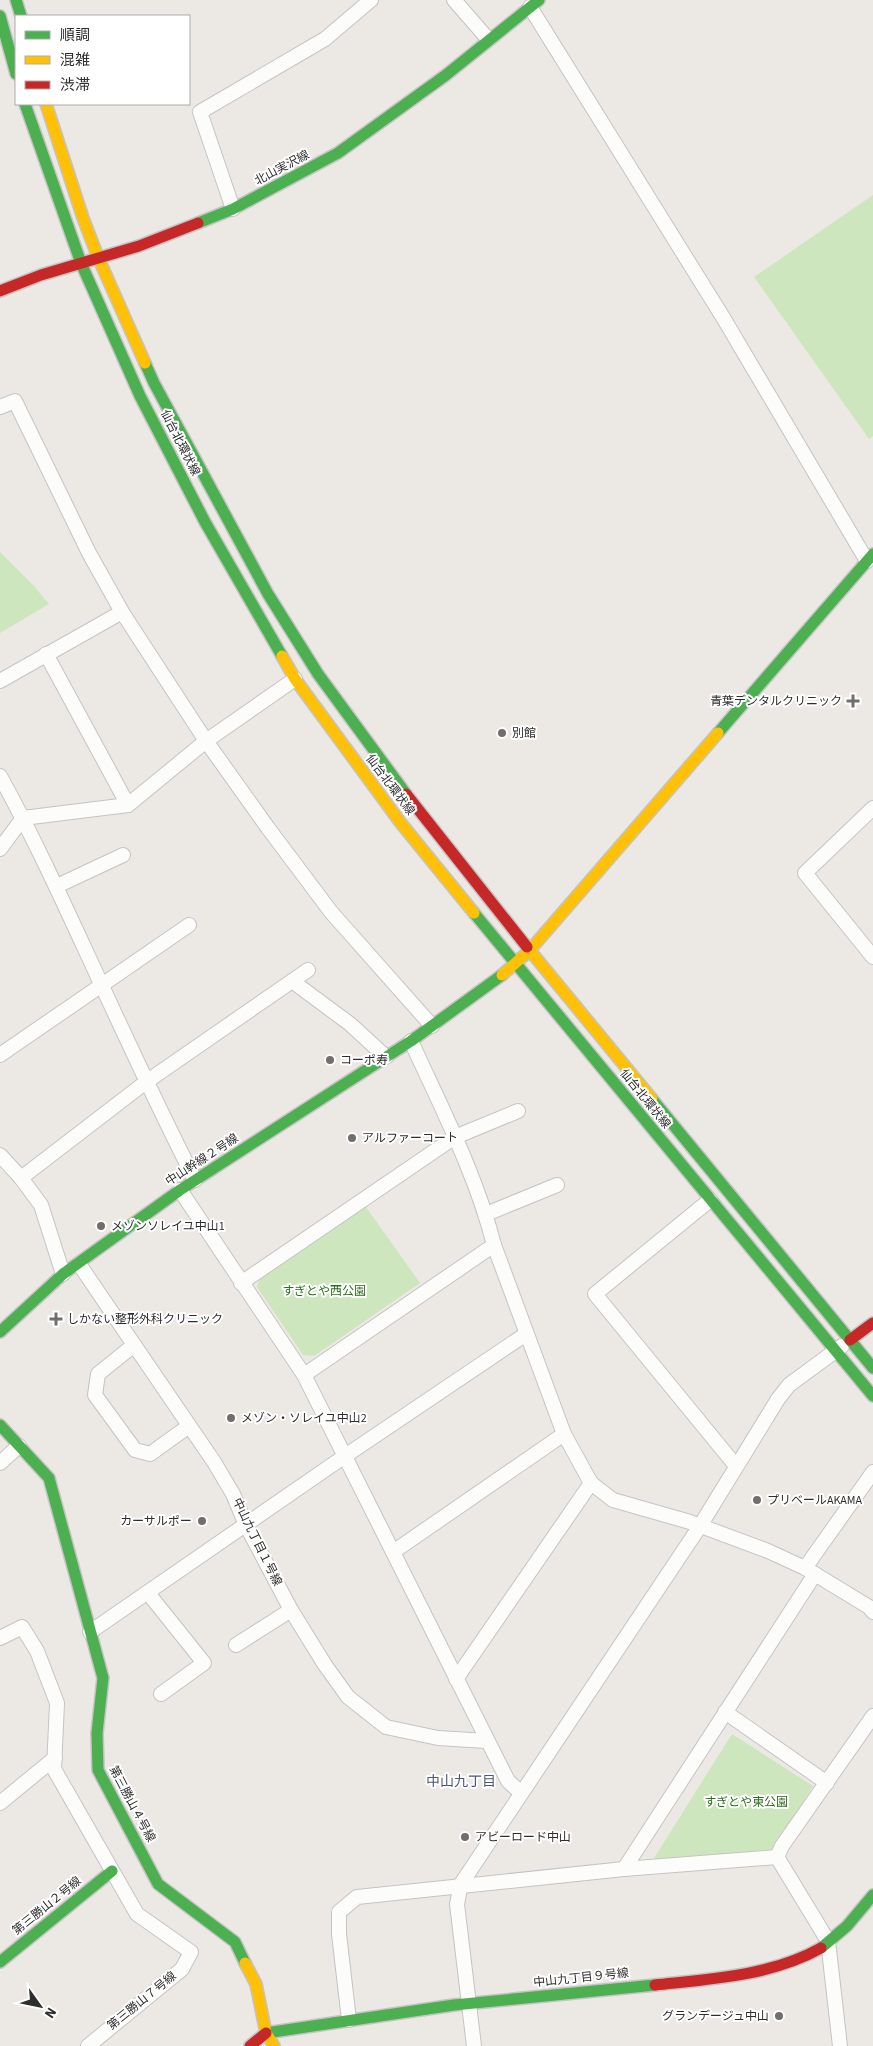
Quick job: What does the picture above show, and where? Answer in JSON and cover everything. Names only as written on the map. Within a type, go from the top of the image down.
[{"type":"street","points":[[16,0],[20,15]]},
{"type":"street","points":[[233,209],[200,112],[325,39],[371,0]]},
{"type":"street","points":[[454,0],[488,39]]},
{"type":"street","points":[[535,4],[718,311],[870,558]]},
{"type":"street","name":"北山実沢線","points":[[0,291],[98,257],[139,246],[233,209],[338,153],[439,80],[488,39],[535,4]]},
{"type":"street","points":[[0,16],[15,70]]},
{"type":"street","name":"仙台北環状線","points":[[25,105],[81,263],[140,396],[249,602],[295,679],[400,822],[873,1396]]},
{"type":"street","name":"仙台北環状線","points":[[46,105],[82,218],[154,383],[268,594],[318,674],[416,808],[873,1368]]},
{"type":"street","points":[[0,407],[15,401],[89,553],[122,612],[206,741],[331,912],[432,1026]]},
{"type":"street","name":"中山幹線２号線","points":[[0,1332],[63,1274],[180,1190],[411,1041],[492,984],[516,964],[870,558]]},
{"type":"street","points":[[0,681],[122,612]]},
{"type":"street","points":[[46,654],[128,805]]},
{"type":"street","points":[[0,849],[23,818],[128,805],[206,741],[295,679]]},
{"type":"street","points":[[0,776],[56,886],[146,1082],[195,1180]]},
{"type":"street","points":[[870,948],[805,873],[873,808]]},
{"type":"street","points":[[56,886],[123,855]]},
{"type":"street","points":[[0,1055],[189,925]]},
{"type":"street","points":[[21,1178],[146,1082],[308,970]]},
{"type":"street","points":[[292,982],[350,1024],[386,1057]]},
{"type":"street","points":[[411,1041],[455,1136],[486,1214],[494,1245],[564,1434],[591,1483],[613,1500],[700,1526],[768,1550],[810,1571],[869,1607],[873,1612]]},
{"type":"street","points":[[241,1282],[455,1136],[518,1112]]},
{"type":"street","points":[[0,1155],[42,1205],[63,1274]]},
{"type":"street","points":[[486,1214],[557,1184]]},
{"type":"street","points":[[180,1190],[304,1375],[508,1782],[521,1794]]},
{"type":"street","points":[[710,1200],[595,1294],[736,1466]]},
{"type":"street","points":[[304,1375],[494,1245]]},
{"type":"street","name":"中山九丁目１号線","points":[[78,1264],[214,1462],[233,1494],[246,1525],[291,1610],[325,1665],[348,1697],[386,1727],[438,1738],[487,1741]]},
{"type":"street","points":[[474,2046],[457,1904],[461,1884],[700,1526],[736,1466],[789,1385],[873,1323]]},
{"type":"street","points":[[90,1632],[526,1334]]},
{"type":"street","points":[[134,1345],[98,1374],[95,1395],[135,1450],[150,1454],[190,1426]]},
{"type":"street","name":"第三勝山４号線","points":[[0,1426],[48,1478],[103,1678],[97,1733],[98,1770],[158,1884],[235,1942],[256,1984],[266,2033]]},
{"type":"street","points":[[393,1552],[564,1434]]},
{"type":"street","points":[[0,1463],[19,1446]]},
{"type":"street","points":[[624,1869],[725,1712],[810,1571],[873,1472]]},
{"type":"street","points":[[456,1680],[591,1483]]},
{"type":"street","points":[[148,1593],[204,1664],[161,1694]]},
{"type":"street","points":[[236,1645],[291,1610]]},
{"type":"street","points":[[0,1638],[22,1627],[37,1651],[56,1703],[54,1769],[112,1872]]},
{"type":"street","points":[[725,1712],[827,1783]]},
{"type":"street","points":[[777,1857],[782,1846],[873,1716]]},
{"type":"street","points":[[0,1803],[55,1758]]},
{"type":"street","points":[[349,2020],[339,1934],[339,1912],[357,1897],[461,1884],[777,1857]]},
{"type":"street","points":[[777,1857],[828,1941],[840,2046]]},
{"type":"street","name":"第三勝山７号線","points":[[88,2046],[182,1969],[191,1952],[137,1914],[112,1872]]},
{"type":"street","name":"第三勝山２号線","points":[[0,1962],[112,1872]]},
{"type":"street","name":"中山九丁目９号線","points":[[266,2033],[468,2003],[734,1977],[777,1965],[815,1951],[851,1923],[873,1895]]},
{"type":"street","points":[[250,2046],[266,2033],[274,2046]]},
{"type":"green space","points":[[873,195],[873,436],[869,439],[754,277]]},
{"type":"green space","points":[[0,552],[49,604],[0,633]]},
{"type":"green space","name":"すぎとや西公園","points":[[366,1207],[420,1283],[314,1356],[303,1355],[257,1287],[261,1274]]},
{"type":"green space","name":"すぎとや東公園","points":[[732,1734],[813,1786],[774,1849],[659,1861],[654,1858]]},
{"type":"traffic: fast","points":[[16,0],[21,15]]},
{"type":"traffic: fast","points":[[198,223],[233,209],[338,153],[446,75],[539,0]]},
{"type":"traffic: fast","points":[[0,16],[15,70]]},
{"type":"traffic: fast","points":[[25,105],[81,263],[140,396],[205,522],[282,656]]},
{"type":"traffic: fast","points":[[145,363],[268,594],[318,674],[406,794]]},
{"type":"traffic: fast","points":[[718,733],[873,554]]},
{"type":"traffic: fast","points":[[474,913],[873,1396]]},
{"type":"traffic: fast","points":[[0,1332],[63,1274],[180,1190],[411,1041],[502,975]]},
{"type":"traffic: fast","points":[[652,1099],[873,1368]]},
{"type":"traffic: fast","points":[[0,1425],[49,1478],[103,1678],[97,1733],[98,1770],[158,1884],[235,1942],[245,1963]]},
{"type":"traffic: fast","points":[[0,1962],[112,1871]]},
{"type":"traffic: fast","points":[[821,1948],[847,1926],[873,1895]]},
{"type":"traffic: fast","points":[[266,2033],[454,2005],[655,1985]]},
{"type":"traffic: slow","points":[[46,105],[83,218],[98,257],[145,363]]},
{"type":"traffic: slow","points":[[282,656],[295,679],[400,822],[474,913]]},
{"type":"traffic: slow","points":[[502,975],[530,950],[718,733]]},
{"type":"traffic: slow","points":[[527,947],[652,1099]]},
{"type":"traffic: slow","points":[[245,1963],[256,1984],[266,2033],[274,2046]]},
{"type":"traffic: jam","points":[[0,291],[41,275],[139,246],[198,223]]},
{"type":"traffic: jam","points":[[406,794],[527,947]]},
{"type":"traffic: jam","points":[[850,1340],[873,1323]]},
{"type":"traffic: jam","points":[[655,1985],[740,1975],[782,1965],[821,1948]]},
{"type":"traffic: jam","points":[[250,2046],[266,2033]]},
{"type":"place","name":"青葉デンタルクリニック","points":[[853,701]]},
{"type":"place","name":"別館","points":[[502,733]]},
{"type":"place","name":"コーポ寿","points":[[330,1060]]},
{"type":"place","name":"アルファーコート","points":[[352,1138]]},
{"type":"place","name":"メゾンソレイユ中山1","points":[[101,1226]]},
{"type":"place","name":"しかない整形外科クリニック","points":[[56,1319]]},
{"type":"place","name":"メゾン・ソレイユ中山2","points":[[231,1418]]},
{"type":"place","name":"プリベールAKAMA","points":[[757,1500]]},
{"type":"place","name":"カーサルポー","points":[[202,1521]]},
{"type":"place","name":"アビーロード中山","points":[[465,1837]]},
{"type":"place","name":"グランデージュ中山","points":[[779,2016]]},
{"type":"district","name":"中山九丁目","points":[[461,1782]]}]
